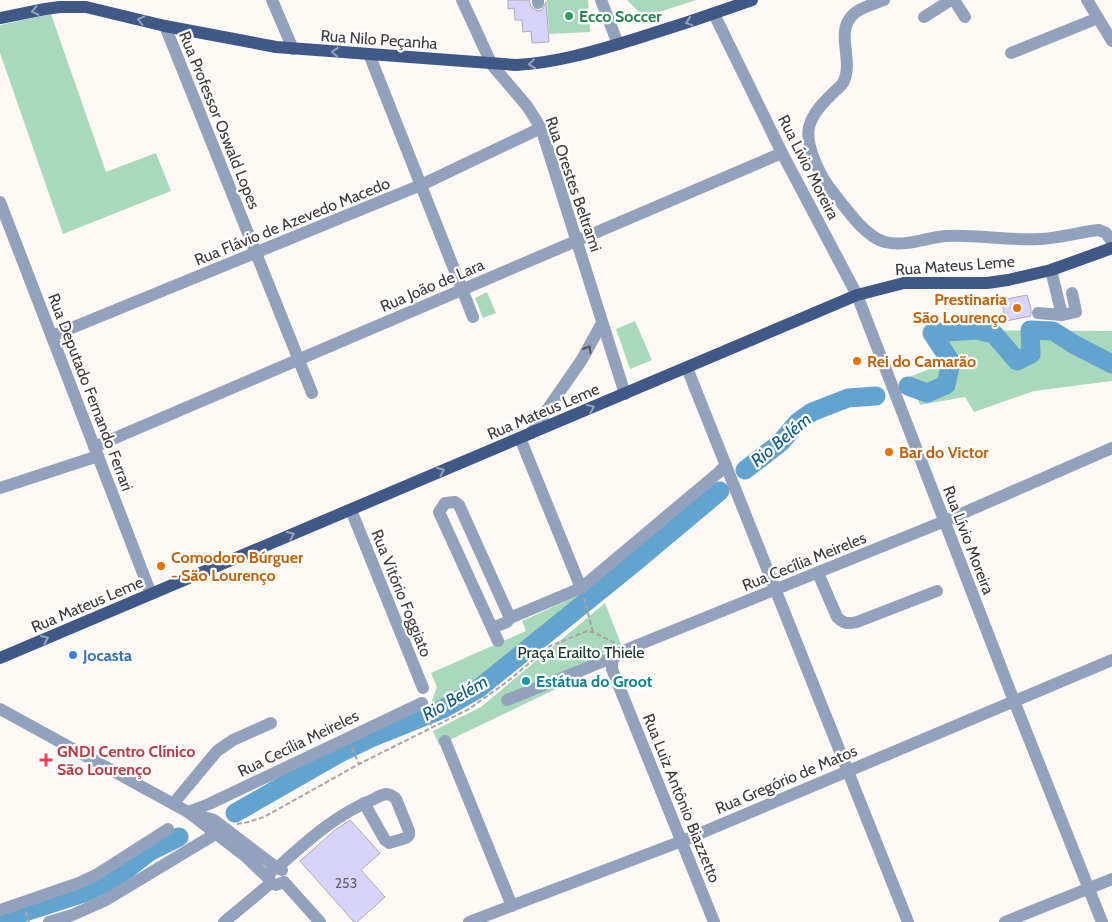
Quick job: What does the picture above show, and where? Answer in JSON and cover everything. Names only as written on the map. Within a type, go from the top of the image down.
[{"type":"main road","name":"Rua Nilo Peçanha","points":[[0,18],[60,7],[100,5],[165,26],[264,45],[293,49],[516,65],[547,62],[618,44],[752,0]]},
{"type":"main road","name":"Rua Mateus Leme","points":[[0,658],[857,295],[904,283],[987,283],[1021,278],[1051,270],[1112,248]]},
{"type":"street","points":[[272,0],[293,49]]},
{"type":"street","name":"Rua Orestes Beltrami","points":[[462,0],[492,64],[527,106],[541,128],[625,394]]},
{"type":"street","points":[[602,0],[618,44]]},
{"type":"street","points":[[884,0],[858,11],[848,22],[843,33],[848,68],[842,84],[819,108],[812,118],[808,129],[808,143],[825,180],[851,216],[869,233],[884,242],[900,243],[944,236],[1038,239],[1100,230],[1106,233],[1112,242]]},
{"type":"street","points":[[924,17],[953,0],[965,16]]},
{"type":"street","points":[[1087,0],[1112,41]]},
{"type":"street","name":"Rua Lívio Moreira","points":[[714,14],[782,153],[857,295],[1014,701],[1102,922]]},
{"type":"street","points":[[1011,53],[1098,18]]},
{"type":"street","name":"Rua Professor Oswald Lopes","points":[[165,26],[312,394]]},
{"type":"street","points":[[369,54],[473,317]]},
{"type":"street","name":"Rua Flávio de Azevedo Macedo","points":[[52,336],[421,185],[541,128]]},
{"type":"street","name":"Rua João de Lara","points":[[0,488],[96,451],[298,360],[782,153]]},
{"type":"street","name":"Rua Deputado Fernando Ferrari","points":[[0,202],[151,594]]},
{"type":"street","points":[[1051,270],[1062,314]]},
{"type":"street","points":[[1038,313],[1062,314],[1076,312],[1072,293]]},
{"type":"street","points":[[582,593],[526,436],[581,361],[602,323]]},
{"type":"street","points":[[687,368],[908,922]]},
{"type":"street","name":"Rua Cecília Meireles","points":[[507,700],[945,521],[1112,448]]},
{"type":"street","points":[[492,628],[507,622],[510,618],[582,593],[726,465]]},
{"type":"street","points":[[498,641],[439,512],[445,503],[455,502],[459,505],[510,618]]},
{"type":"street","name":"Rua Vitório Foggiato","points":[[351,510],[423,688]]},
{"type":"street","points":[[818,573],[837,618],[842,623],[857,622],[937,591]]},
{"type":"street","name":"Rua Luiz Antônio Biazzetto","points":[[614,657],[612,669],[714,922]]},
{"type":"street","name":"Rua Gregório de Matos","points":[[469,922],[682,841],[1112,660]]},
{"type":"street","name":"Rua Cecília Meireles","points":[[188,812],[423,707]]},
{"type":"street","points":[[0,709],[188,812],[245,856],[277,876]]},
{"type":"street","points":[[173,804],[217,751],[233,740],[271,723]]},
{"type":"street","points":[[445,741],[512,906]]},
{"type":"street","points":[[224,922],[277,876],[311,838],[336,819],[364,803]]},
{"type":"street","points":[[188,812],[214,820],[277,876],[320,922]]},
{"type":"street","points":[[0,910],[79,883],[96,875],[168,829]]},
{"type":"street","points":[[49,922],[72,915],[104,901],[217,833]]},
{"type":"street","points":[[1005,922],[1112,879]]},
{"type":"path","points":[[582,593],[593,632]]},
{"type":"path","points":[[232,824],[264,817],[359,764],[469,709],[508,681],[550,646],[587,631],[620,644]]},
{"type":"path","points":[[423,707],[432,727]]},
{"type":"path","points":[[354,754],[359,764]]},
{"type":"green space","name":"Ecco Soccer","points":[[547,0],[588,0],[590,32],[549,34]]},
{"type":"green space","points":[[627,0],[696,0],[644,17]]},
{"type":"green space","points":[[51,14],[106,172],[156,153],[171,191],[63,234],[0,53],[0,25]]},
{"type":"green space","points":[[487,292],[496,313],[483,318],[475,298]]},
{"type":"green space","points":[[635,321],[652,360],[630,369],[616,329]]},
{"type":"green space","points":[[928,330],[1112,331],[1112,381],[1034,391],[974,412],[965,397],[920,405],[909,377],[940,365]]},
{"type":"green space","points":[[588,591],[488,672],[428,711],[437,687],[431,673],[526,631],[522,621]]},
{"type":"green space","name":"Praça Erailto Thiele","points":[[605,603],[621,644],[603,653],[606,665],[439,745],[433,731],[481,707]]},
{"type":"building","points":[[508,0],[529,0],[531,7],[538,11],[542,10],[546,2],[549,42],[532,43],[531,31],[523,32],[522,20],[515,20],[514,8],[508,9]]},
{"type":"building","name":"Prestinaria São Lourenço","points":[[1027,295],[1031,316],[1006,321],[1001,300]]},
{"type":"building","points":[[350,820],[380,853],[361,870],[385,897],[357,922],[354,922],[300,861],[335,830]]},
{"type":"waterway","name":"Rio Belém","points":[[908,386],[927,393],[946,385],[951,362],[932,333],[976,330],[994,334],[1017,361],[1031,354],[1030,330],[1053,331],[1112,364]]},
{"type":"waterway","name":"Rio Belém","points":[[745,470],[780,443],[798,422],[812,412],[848,398],[876,396]]},
{"type":"waterway","name":"Rio Belém","points":[[235,813],[338,754],[371,738],[443,709],[478,689],[720,491]]},
{"type":"waterway","name":"Rio Belém","points":[[0,920],[84,893],[104,884],[121,874],[149,852],[179,837]]},
{"type":"place","name":"Ecco Soccer","points":[[569,16]]},
{"type":"place","name":"Prestinaria São Lourenço","points":[[1017,308]]},
{"type":"place","name":"Rei do Camarão","points":[[857,361]]},
{"type":"place","name":"Bar do Victor","points":[[889,452]]},
{"type":"place","name":"Comodoro Búrguer - São Lourenço","points":[[161,566]]},
{"type":"place","name":"Jocasta","points":[[73,655]]},
{"type":"place","name":"Estátua do Groot","points":[[526,681]]},
{"type":"place","name":"GNDI Centro Clínico São Lourenço","points":[[46,760]]}]
